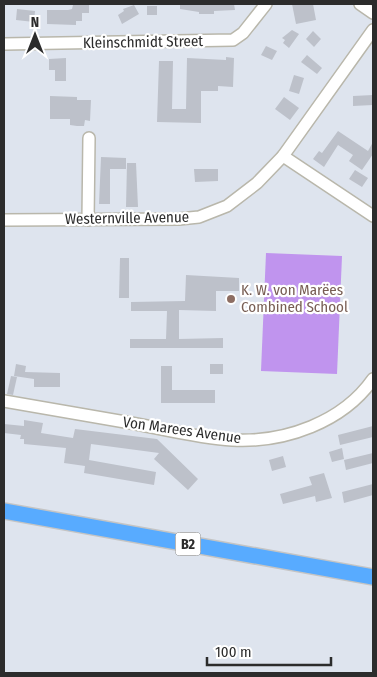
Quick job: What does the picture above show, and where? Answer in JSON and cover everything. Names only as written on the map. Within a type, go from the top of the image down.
[{"type":"highway","name":"B2","points":[[4,511],[373,576]]},
{"type":"highway","points":[[4,516],[31,516]]},
{"type":"street","name":"Kleinschmidt Street","points":[[4,44],[233,40],[244,33],[266,4]]},
{"type":"street","points":[[360,4],[373,13]]},
{"type":"street","name":"Westernville Avenue","points":[[4,220],[179,219],[213,212],[243,196],[282,156],[373,30]]},
{"type":"street","points":[[88,220],[89,138]]},
{"type":"street","points":[[282,156],[372,213]]},
{"type":"street","name":"Von Marees Avenue","points":[[4,401],[194,435],[233,440],[258,438],[294,431],[335,416],[350,406],[373,379]]},
{"type":"shaded area","points":[[266,253],[342,256],[337,374],[261,371]]},
{"type":"building","points":[[234,4],[235,10],[214,11],[214,14],[199,14],[199,12],[180,9],[180,5]]},
{"type":"building","points":[[292,4],[313,4],[316,20],[296,24]]},
{"type":"building","points":[[73,5],[89,5],[89,13],[82,13],[82,21],[76,21],[76,25],[47,24],[47,10],[68,10],[72,9]]},
{"type":"building","points":[[134,5],[139,14],[122,24],[118,15],[124,11],[123,9]]},
{"type":"building","points":[[147,6],[157,6],[157,15],[147,15]]},
{"type":"building","points":[[17,9],[35,11],[34,22],[16,20]]},
{"type":"building","points":[[292,30],[299,34],[289,48],[283,43],[285,40],[282,38]]},
{"type":"building","points":[[313,31],[321,39],[314,47],[306,39]]},
{"type":"building","points":[[266,46],[277,51],[272,60],[261,55]]},
{"type":"building","points":[[307,55],[322,68],[317,74],[301,62]]},
{"type":"building","points":[[226,57],[234,58],[233,87],[218,86],[218,91],[201,91],[201,123],[157,122],[159,61],[173,61],[172,109],[186,109],[187,58],[226,60]]},
{"type":"building","points":[[66,58],[66,81],[55,81],[55,70],[49,70],[49,59]]},
{"type":"building","points":[[294,75],[304,78],[299,94],[289,91]]},
{"type":"building","points":[[373,95],[373,105],[353,106],[353,96]]},
{"type":"building","points":[[50,96],[77,97],[77,100],[91,100],[90,121],[85,120],[84,126],[77,126],[70,125],[70,119],[50,119]]},
{"type":"building","points":[[284,97],[299,108],[290,120],[275,109]]},
{"type":"building","points":[[338,131],[368,151],[373,142],[373,154],[362,170],[349,161],[353,155],[338,145],[324,167],[313,159],[319,151],[322,153]]},
{"type":"building","points":[[101,157],[126,158],[126,169],[110,169],[110,204],[99,204]]},
{"type":"building","points":[[127,163],[136,163],[138,207],[126,207]]},
{"type":"building","points":[[194,169],[218,169],[218,181],[195,182]]},
{"type":"building","points":[[355,170],[368,178],[362,187],[349,179]]},
{"type":"building","points":[[120,258],[129,258],[129,298],[119,298]]},
{"type":"building","points":[[186,275],[239,278],[239,291],[216,291],[216,311],[179,310],[179,339],[223,338],[223,348],[130,348],[130,339],[166,339],[167,311],[131,311],[131,302],[185,301]]},
{"type":"building","points":[[16,364],[26,366],[25,372],[60,373],[60,387],[34,387],[34,379],[14,376]]},
{"type":"building","points":[[210,364],[223,364],[223,374],[210,374]]},
{"type":"building","points":[[161,366],[172,366],[172,390],[215,390],[215,403],[161,403]]},
{"type":"building","points":[[11,376],[17,377],[13,395],[7,394]]},
{"type":"building","points":[[24,420],[43,423],[41,433],[73,438],[75,429],[157,439],[198,479],[188,490],[154,459],[159,453],[91,444],[89,460],[156,472],[154,485],[84,473],[85,466],[64,463],[66,448],[24,444],[24,439],[20,439],[21,435],[4,433],[4,424],[24,426]]},
{"type":"building","points":[[373,426],[373,437],[340,445],[338,435]]},
{"type":"building","points":[[342,448],[344,459],[332,462],[329,452]]},
{"type":"building","points":[[373,453],[373,463],[346,470],[344,460]]},
{"type":"building","points":[[283,456],[286,467],[272,471],[269,460]]},
{"type":"building","points":[[324,473],[332,498],[316,502],[315,496],[283,504],[280,494],[312,485],[309,477]]},
{"type":"building","points":[[373,484],[373,495],[344,503],[342,492]]},
{"type":"place","name":"K. W. von Marëes Combined School","points":[[231,299]]}]
